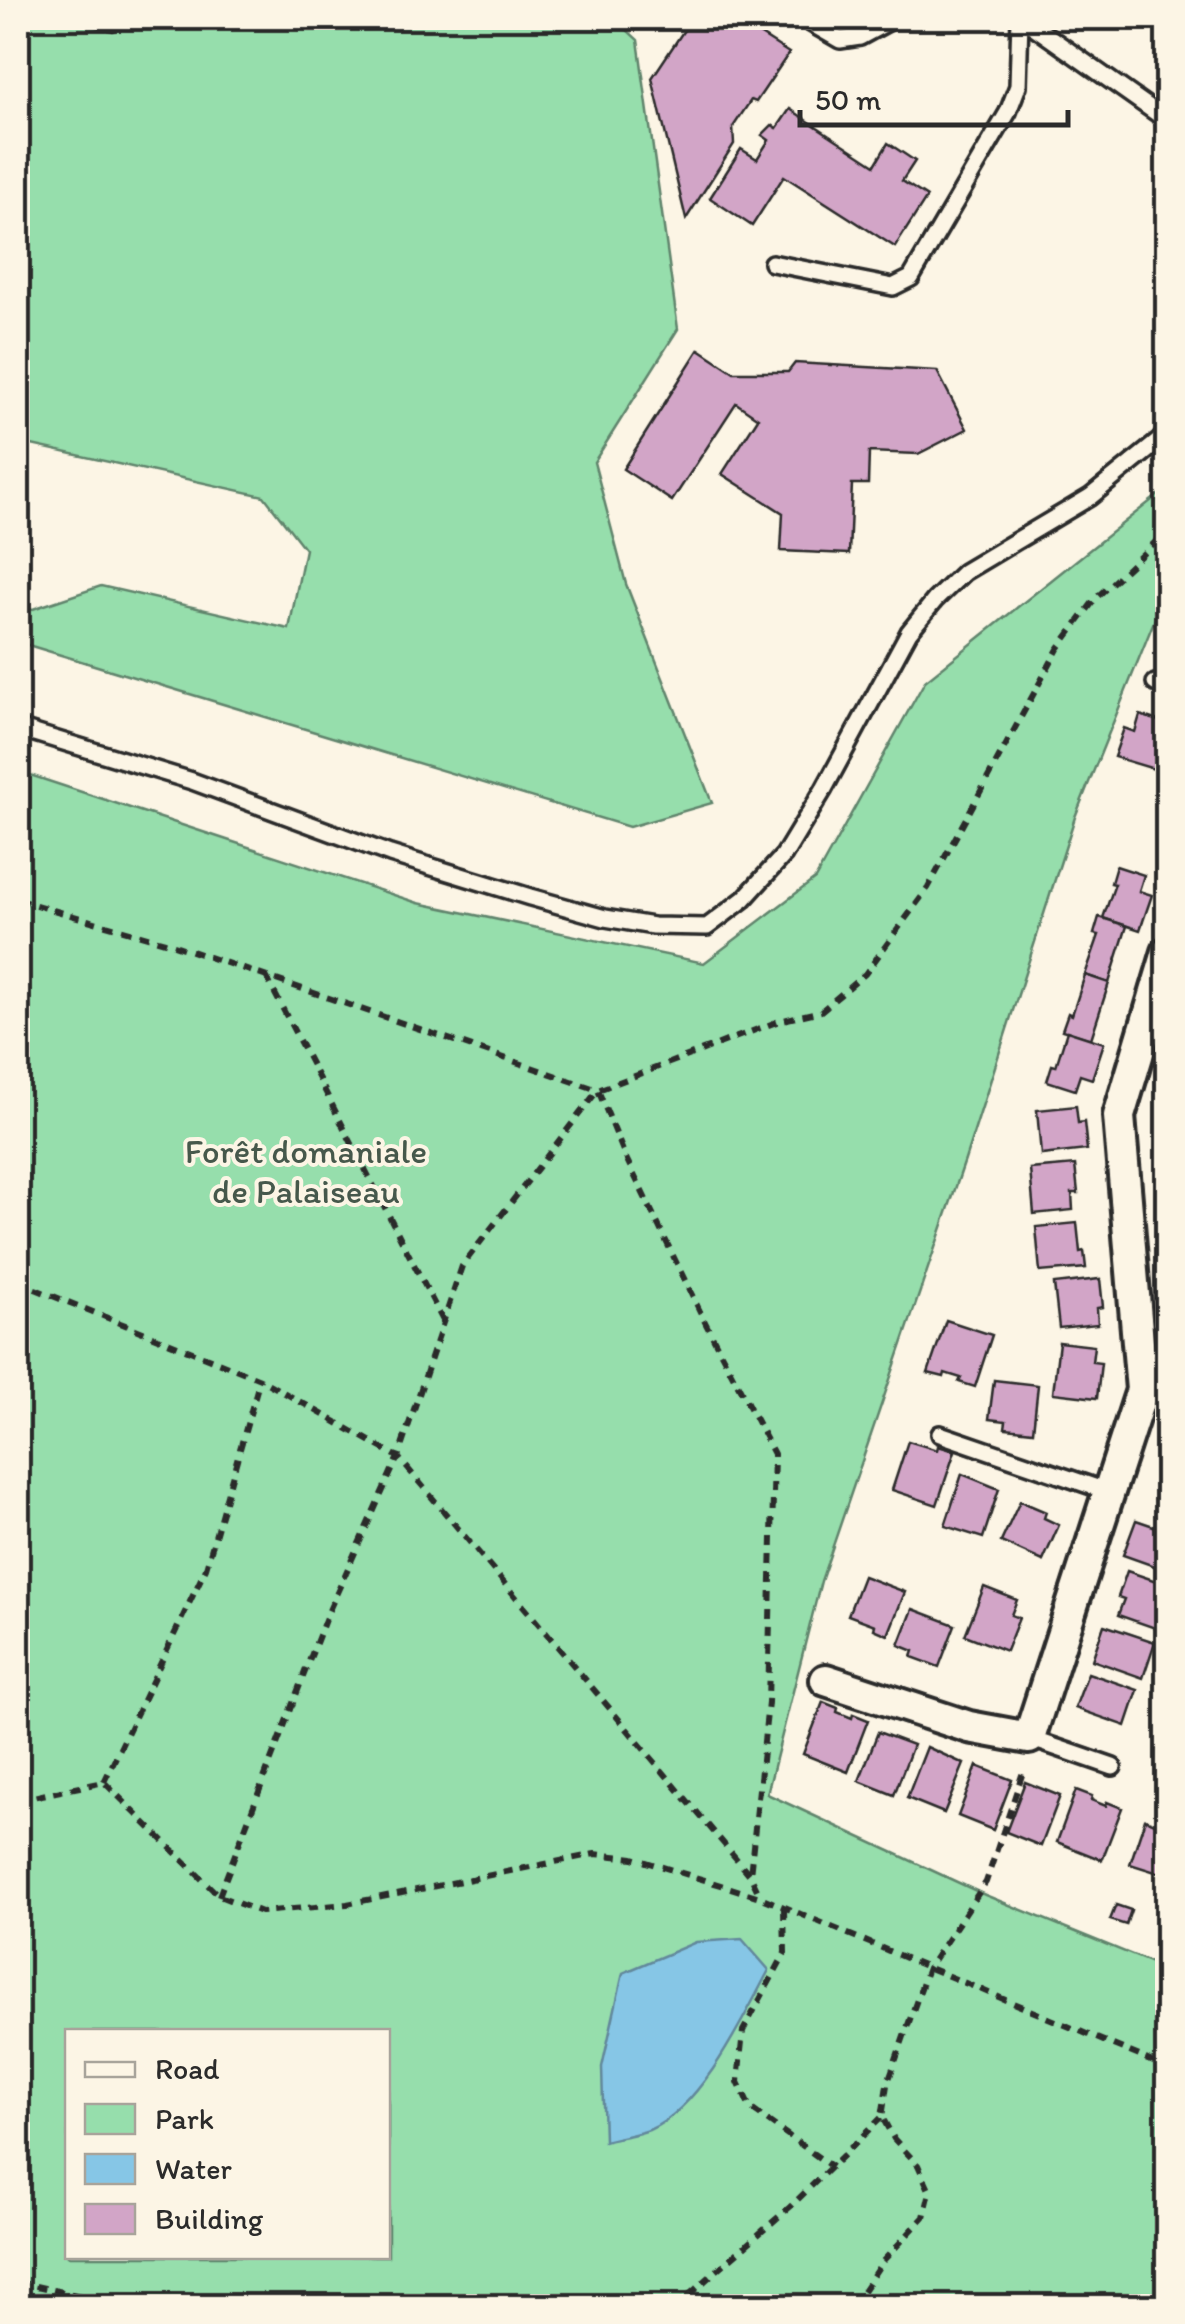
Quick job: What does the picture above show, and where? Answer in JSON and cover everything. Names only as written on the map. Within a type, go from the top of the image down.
[{"type":"street","points":[[826,1680],[969,1727],[1029,1738],[1142,1390],[1119,1116],[1160,1003],[1168,952]]},
{"type":"lane","points":[[802,18],[840,40],[860,37],[895,18]]},
{"type":"lane","points":[[1021,18],[1168,120]]},
{"type":"lane","points":[[772,263],[893,286],[911,278],[1008,112],[1018,86],[1021,18]]},
{"type":"lane","points":[[18,728],[192,781],[390,854],[548,902],[653,926],[707,927],[744,899],[784,855],[910,632],[935,600],[964,572],[1090,496],[1168,431]]},
{"type":"lane","points":[[940,1434],[1110,1492]]},
{"type":"lane","points":[[1029,1738],[1113,1767]]},
{"type":"path","points":[[219,1896],[326,1617],[398,1457],[462,1266],[598,1090],[779,1021],[821,1011],[865,974],[928,888],[1058,648],[1096,598],[1168,530]]},
{"type":"path","points":[[18,900],[165,942],[598,1090],[625,1156],[774,1454],[768,1702],[750,1875]]},
{"type":"path","points":[[266,976],[443,1322]]},
{"type":"path","points":[[18,1282],[260,1379],[398,1457],[750,1875],[760,1897]]},
{"type":"path","points":[[104,1782],[206,1568],[260,1379]]},
{"type":"path","points":[[853,2306],[882,2262],[924,2216],[930,2192],[918,2165],[894,2139],[882,2118],[886,2086],[928,1968],[986,1882],[1023,1776],[1029,1738]]},
{"type":"path","points":[[18,1800],[104,1782]]},
{"type":"path","points":[[104,1782],[219,1896],[261,1912],[346,1904],[595,1854],[634,1858],[760,1897],[1168,2068]]},
{"type":"path","points":[[784,1908],[784,1953],[743,2031],[738,2082],[750,2108],[832,2166]]},
{"type":"path","points":[[676,2306],[790,2208],[882,2118]]},
{"type":"path","points":[[18,2282],[126,2306]]},
{"type":"green space","points":[[614,18],[638,40],[678,329],[594,462],[626,584],[712,803],[629,827],[18,642],[18,614],[101,586],[289,629],[305,549],[264,496],[18,442],[18,19]]},
{"type":"green space","name":"Forêt domaniale de Palaiseau","points":[[1167,488],[1167,589],[1075,817],[965,1160],[821,1581],[767,1794],[985,1895],[1167,1969],[1167,2306],[18,2306],[18,771],[418,903],[704,963],[815,879],[925,681]]},
{"type":"water","points":[[742,1939],[769,1970],[719,2060],[668,2119],[649,2130],[604,2141],[602,2067],[623,1973],[696,1942]]},
{"type":"building","points":[[84,18],[137,18],[113,31],[92,26]]},
{"type":"building","points":[[692,18],[734,18],[789,53],[756,102],[751,100],[733,127],[734,144],[686,219],[652,78]]},
{"type":"building","points":[[790,109],[875,165],[888,143],[915,161],[902,181],[927,197],[895,247],[784,176],[752,226],[710,198],[741,149],[757,159],[769,140],[762,135],[772,125],[777,128]]},
{"type":"building","points":[[699,349],[734,372],[788,372],[795,363],[937,371],[967,429],[918,454],[869,452],[868,484],[852,484],[849,554],[781,551],[783,513],[722,474],[758,418],[736,403],[672,501],[623,469]]},
{"type":"building","points":[[1140,715],[1168,724],[1154,769],[1114,757],[1124,728],[1135,732]]},
{"type":"building","points":[[1168,728],[1168,774],[1154,769]]},
{"type":"building","points":[[1116,866],[1144,875],[1139,891],[1152,895],[1140,930],[1103,918],[1115,884],[1111,883]]},
{"type":"building","points":[[1099,917],[1127,926],[1109,983],[1085,975],[1099,935],[1094,934]]},
{"type":"building","points":[[1085,975],[1109,983],[1091,1039],[1062,1030],[1068,1013],[1072,1015]]},
{"type":"building","points":[[1067,1031],[1104,1043],[1092,1079],[1080,1075],[1075,1090],[1047,1081]]},
{"type":"building","points":[[1076,1106],[1078,1123],[1084,1122],[1087,1150],[1041,1155],[1037,1110]]},
{"type":"building","points":[[1075,1165],[1078,1193],[1072,1193],[1073,1210],[1034,1214],[1030,1169]]},
{"type":"building","points":[[1077,1223],[1086,1268],[1040,1272],[1036,1227]]},
{"type":"building","points":[[1100,1279],[1103,1307],[1097,1308],[1098,1324],[1059,1328],[1054,1284]]},
{"type":"building","points":[[946,1320],[992,1335],[975,1387],[945,1373],[944,1377],[928,1373]]},
{"type":"building","points":[[1059,1342],[1094,1346],[1092,1362],[1101,1363],[1097,1398],[1053,1393]]},
{"type":"building","points":[[994,1380],[1038,1385],[1033,1431],[1005,1428],[1006,1421],[989,1419]]},
{"type":"building","points":[[908,1441],[955,1451],[937,1505],[892,1490]]},
{"type":"building","points":[[962,1474],[999,1489],[983,1538],[945,1526]]},
{"type":"building","points":[[1020,1501],[1046,1512],[1044,1518],[1059,1525],[1043,1561],[1001,1542]]},
{"type":"building","points":[[1136,1520],[1168,1531],[1168,1571],[1123,1555]]},
{"type":"building","points":[[1127,1571],[1168,1585],[1155,1628],[1118,1615],[1124,1599],[1118,1597]]},
{"type":"building","points":[[863,1576],[905,1592],[888,1635],[874,1629],[875,1625],[848,1615]]},
{"type":"building","points":[[984,1587],[1017,1600],[1011,1615],[1019,1618],[1006,1651],[965,1635]]},
{"type":"building","points":[[913,1609],[955,1625],[939,1667],[912,1657],[914,1651],[899,1645]]},
{"type":"building","points":[[1104,1625],[1155,1642],[1143,1678],[1092,1660]]},
{"type":"building","points":[[1088,1673],[1138,1690],[1126,1726],[1075,1708]]},
{"type":"building","points":[[823,1702],[852,1718],[853,1714],[868,1720],[848,1772],[803,1754]]},
{"type":"building","points":[[878,1732],[913,1745],[894,1795],[859,1781]]},
{"type":"building","points":[[927,1747],[964,1764],[944,1813],[907,1798]]},
{"type":"building","points":[[977,1766],[1012,1780],[993,1830],[958,1816]]},
{"type":"building","points":[[1025,1782],[1060,1796],[1041,1846],[1006,1832]]},
{"type":"building","points":[[1076,1790],[1106,1806],[1107,1802],[1122,1808],[1102,1860],[1057,1842]]},
{"type":"building","points":[[1145,1819],[1168,1828],[1168,1893],[1157,1889],[1162,1874],[1130,1864]]},
{"type":"building","points":[[1116,1905],[1131,1910],[1126,1925],[1110,1920]]}]
